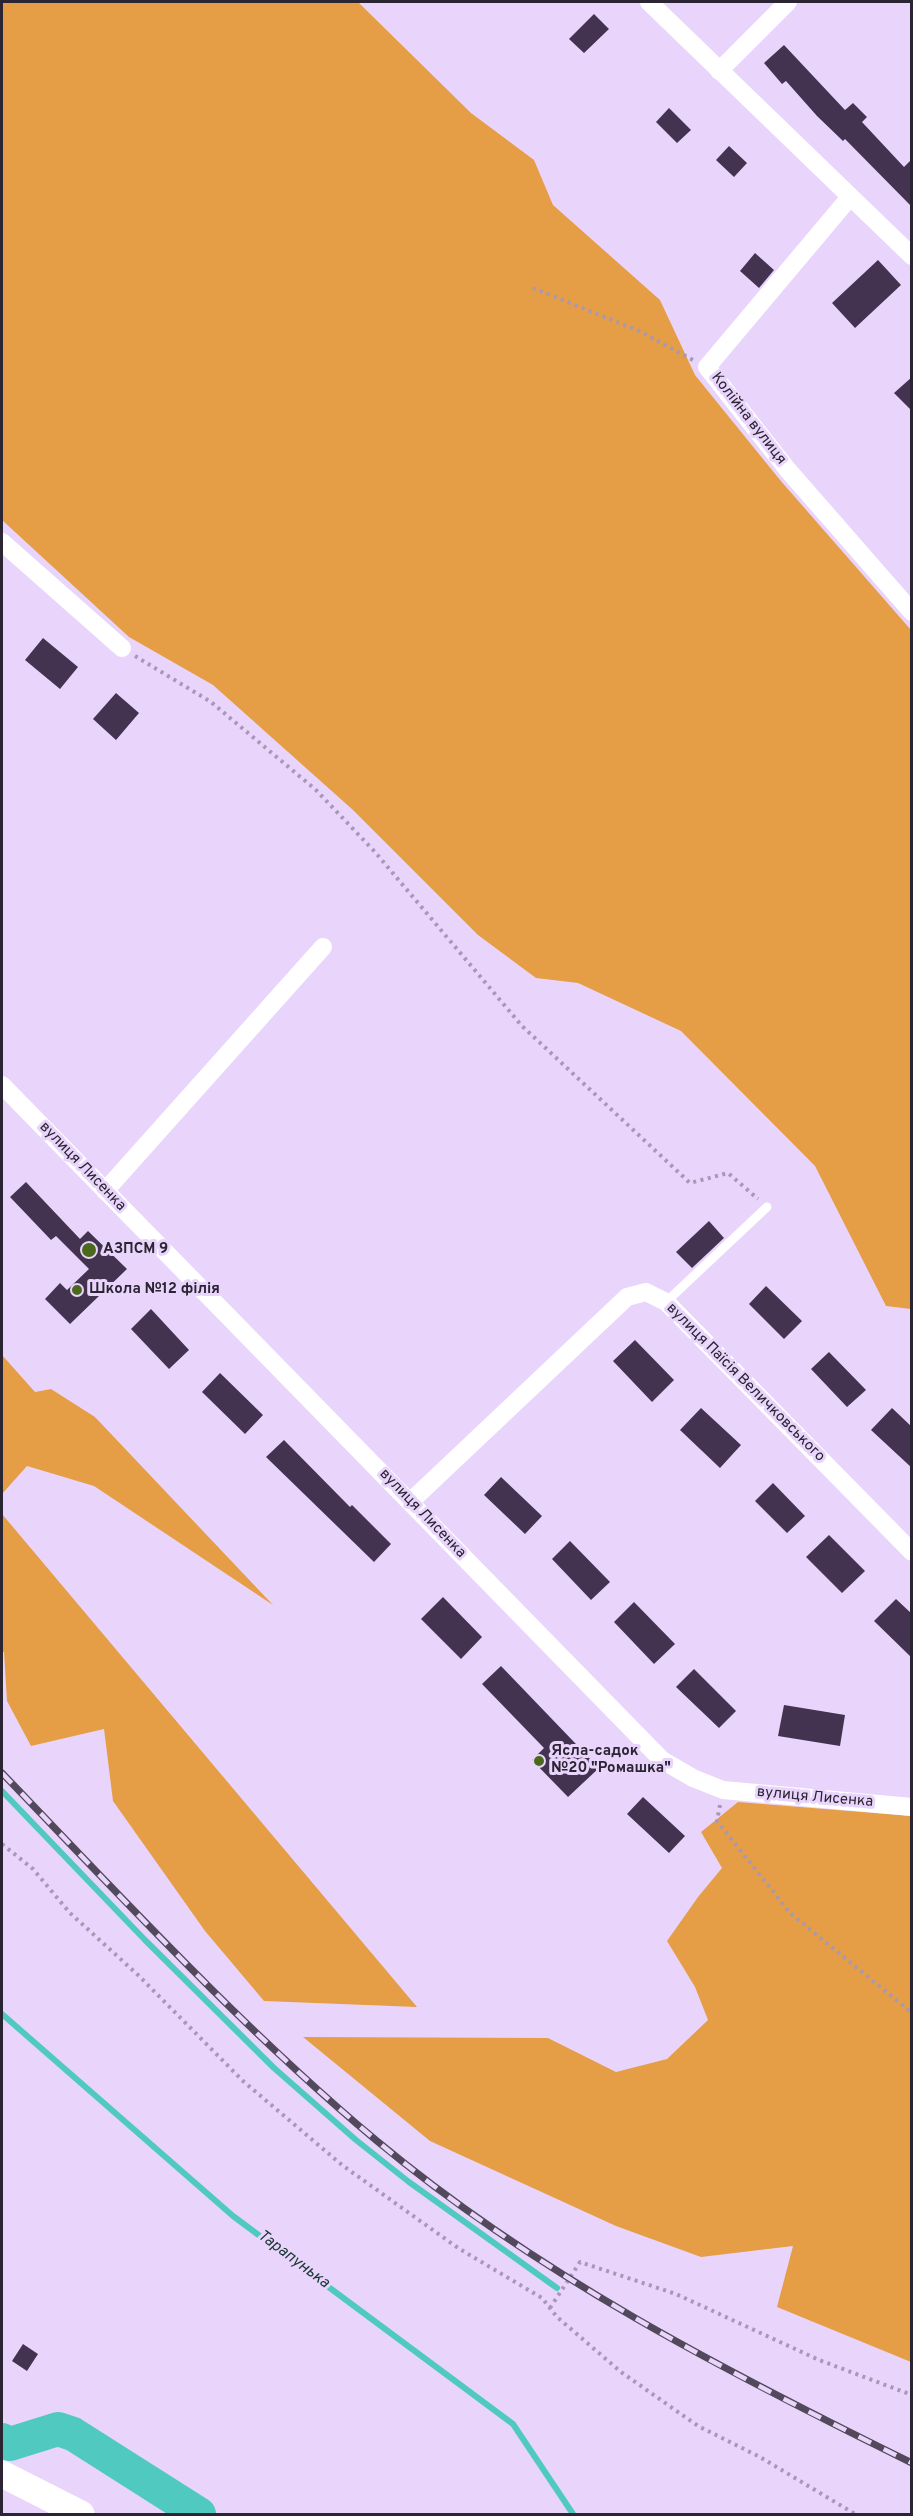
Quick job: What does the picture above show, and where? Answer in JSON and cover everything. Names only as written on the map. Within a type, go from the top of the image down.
[{"type":"street","points":[[649,2],[912,256]]},
{"type":"street","points":[[719,71],[788,2]]},
{"type":"street","name":"Колійна вулиця","points":[[850,197],[707,367],[787,469],[912,612]]},
{"type":"street","points":[[2,542],[122,648]]},
{"type":"street","points":[[105,1191],[323,947]]},
{"type":"street","name":"вулиця Лисенка","points":[[2,1085],[662,1760],[693,1778],[723,1790],[912,1807]]},
{"type":"street","name":"вулиця Паїсія Величковського","points":[[410,1502],[627,1297],[646,1292],[666,1302],[912,1552]]},
{"type":"street","points":[[2,2474],[81,2514]]},
{"type":"lane","points":[[666,1302],[767,1207]]},
{"type":"path","points":[[533,288],[639,331],[707,367]]},
{"type":"path","points":[[122,648],[211,702],[316,790],[375,852],[522,1026],[690,1183],[728,1173],[767,1207]]},
{"type":"path","points":[[717,1821],[790,1913],[912,2013]]},
{"type":"path","points":[[2,1844],[33,1869],[70,1912],[138,1975],[243,2081],[333,2158],[458,2248],[542,2298],[557,2317],[621,2372],[698,2426],[760,2457],[855,2514]]},
{"type":"path","points":[[550,2308],[580,2262],[676,2294],[819,2360],[912,2395]]},
{"type":"shaded area","points":[[2,2],[358,2],[471,113],[534,160],[553,205],[660,300],[695,375],[780,480],[911,630],[911,1309],[886,1306],[815,1166],[681,1031],[578,983],[536,978],[478,935],[353,810],[213,685],[129,637],[2,520]]},
{"type":"shaded area","points":[[2,1355],[35,1392],[51,1389],[95,1417],[273,1605],[94,1486],[27,1466],[2,1494]]},
{"type":"shaded area","points":[[2,1514],[417,2007],[264,2001],[205,1931],[113,1801],[104,1729],[31,1746],[7,1701],[4,1652],[2,1652]]},
{"type":"shaded area","points":[[738,1802],[911,1816],[911,2362],[777,2307],[793,2246],[701,2257],[616,2226],[430,2141],[303,2037],[548,2038],[616,2072],[667,2059],[708,2020],[695,1987],[667,1941],[722,1868],[701,1832]]},
{"type":"building","points":[[594,14],[609,29],[584,53],[569,39]]},
{"type":"building","points":[[784,45],[845,110],[853,103],[867,117],[862,122],[904,167],[912,159],[912,207],[845,139],[843,141],[817,116],[786,81],[782,84],[764,63]]},
{"type":"building","points":[[669,108],[691,130],[677,143],[656,122]]},
{"type":"building","points":[[729,146],[747,163],[734,177],[716,160]]},
{"type":"building","points":[[755,253],[774,270],[759,288],[740,271]]},
{"type":"building","points":[[878,260],[901,285],[855,328],[832,303]]},
{"type":"building","points":[[912,377],[912,411],[894,393]]},
{"type":"building","points":[[43,638],[78,667],[60,689],[25,660]]},
{"type":"building","points":[[116,693],[139,713],[116,740],[93,719]]},
{"type":"building","points":[[26,1182],[80,1239],[88,1231],[127,1269],[70,1324],[45,1299],[60,1283],[67,1290],[89,1269],[56,1236],[51,1240],[10,1197]]},
{"type":"building","points":[[709,1221],[724,1238],[692,1268],[676,1252]]},
{"type":"building","points":[[766,1286],[802,1321],[784,1339],[749,1304]]},
{"type":"building","points":[[151,1309],[189,1350],[169,1369],[131,1329]]},
{"type":"building","points":[[635,1340],[674,1380],[652,1402],[613,1361]]},
{"type":"building","points":[[829,1352],[866,1390],[847,1407],[811,1369]]},
{"type":"building","points":[[220,1373],[263,1415],[245,1434],[202,1392]]},
{"type":"building","points":[[701,1408],[741,1445],[720,1468],[680,1430]]},
{"type":"building","points":[[892,1408],[912,1427],[912,1468],[871,1430]]},
{"type":"building","points":[[284,1440],[350,1507],[352,1505],[391,1544],[374,1562],[266,1457]]},
{"type":"building","points":[[501,1477],[542,1516],[525,1534],[484,1495]]},
{"type":"building","points":[[773,1483],[805,1516],[787,1533],[755,1501]]},
{"type":"building","points":[[829,1535],[865,1571],[842,1593],[806,1557]]},
{"type":"building","points":[[570,1541],[610,1582],[591,1600],[552,1559]]},
{"type":"building","points":[[443,1597],[482,1637],[461,1659],[421,1619]]},
{"type":"building","points":[[896,1599],[912,1614],[912,1658],[874,1621]]},
{"type":"building","points":[[634,1602],[675,1644],[654,1664],[614,1622]]},
{"type":"building","points":[[501,1666],[599,1768],[568,1797],[532,1760],[544,1748],[482,1684]]},
{"type":"building","points":[[694,1669],[736,1711],[719,1728],[676,1687]]},
{"type":"building","points":[[784,1705],[845,1715],[840,1746],[778,1736]]},
{"type":"building","points":[[643,1797],[685,1836],[669,1853],[627,1814]]},
{"type":"building","points":[[23,2344],[38,2354],[27,2371],[12,2361]]},
{"type":"waterway","points":[[2,1791],[145,1940],[274,2068],[356,2140],[409,2182],[557,2288]]},
{"type":"waterway","name":"Тарапунька","points":[[2,2014],[233,2216],[513,2424],[573,2514]]},
{"type":"waterway","name":"Тарапунька","points":[[2,2440],[10,2444],[58,2429],[73,2434],[199,2514]]},
{"type":"railway","points":[[2,1773],[231,2009],[327,2098],[439,2190],[502,2235],[635,2318],[772,2393],[912,2463]]},
{"type":"place","name":"АЗПСМ 9","points":[[89,1250]]},
{"type":"place","name":"Школа №12 філія","points":[[77,1290]]},
{"type":"place","name":"Ясла-садок №20 \"Ромашка\"","points":[[539,1761]]}]
